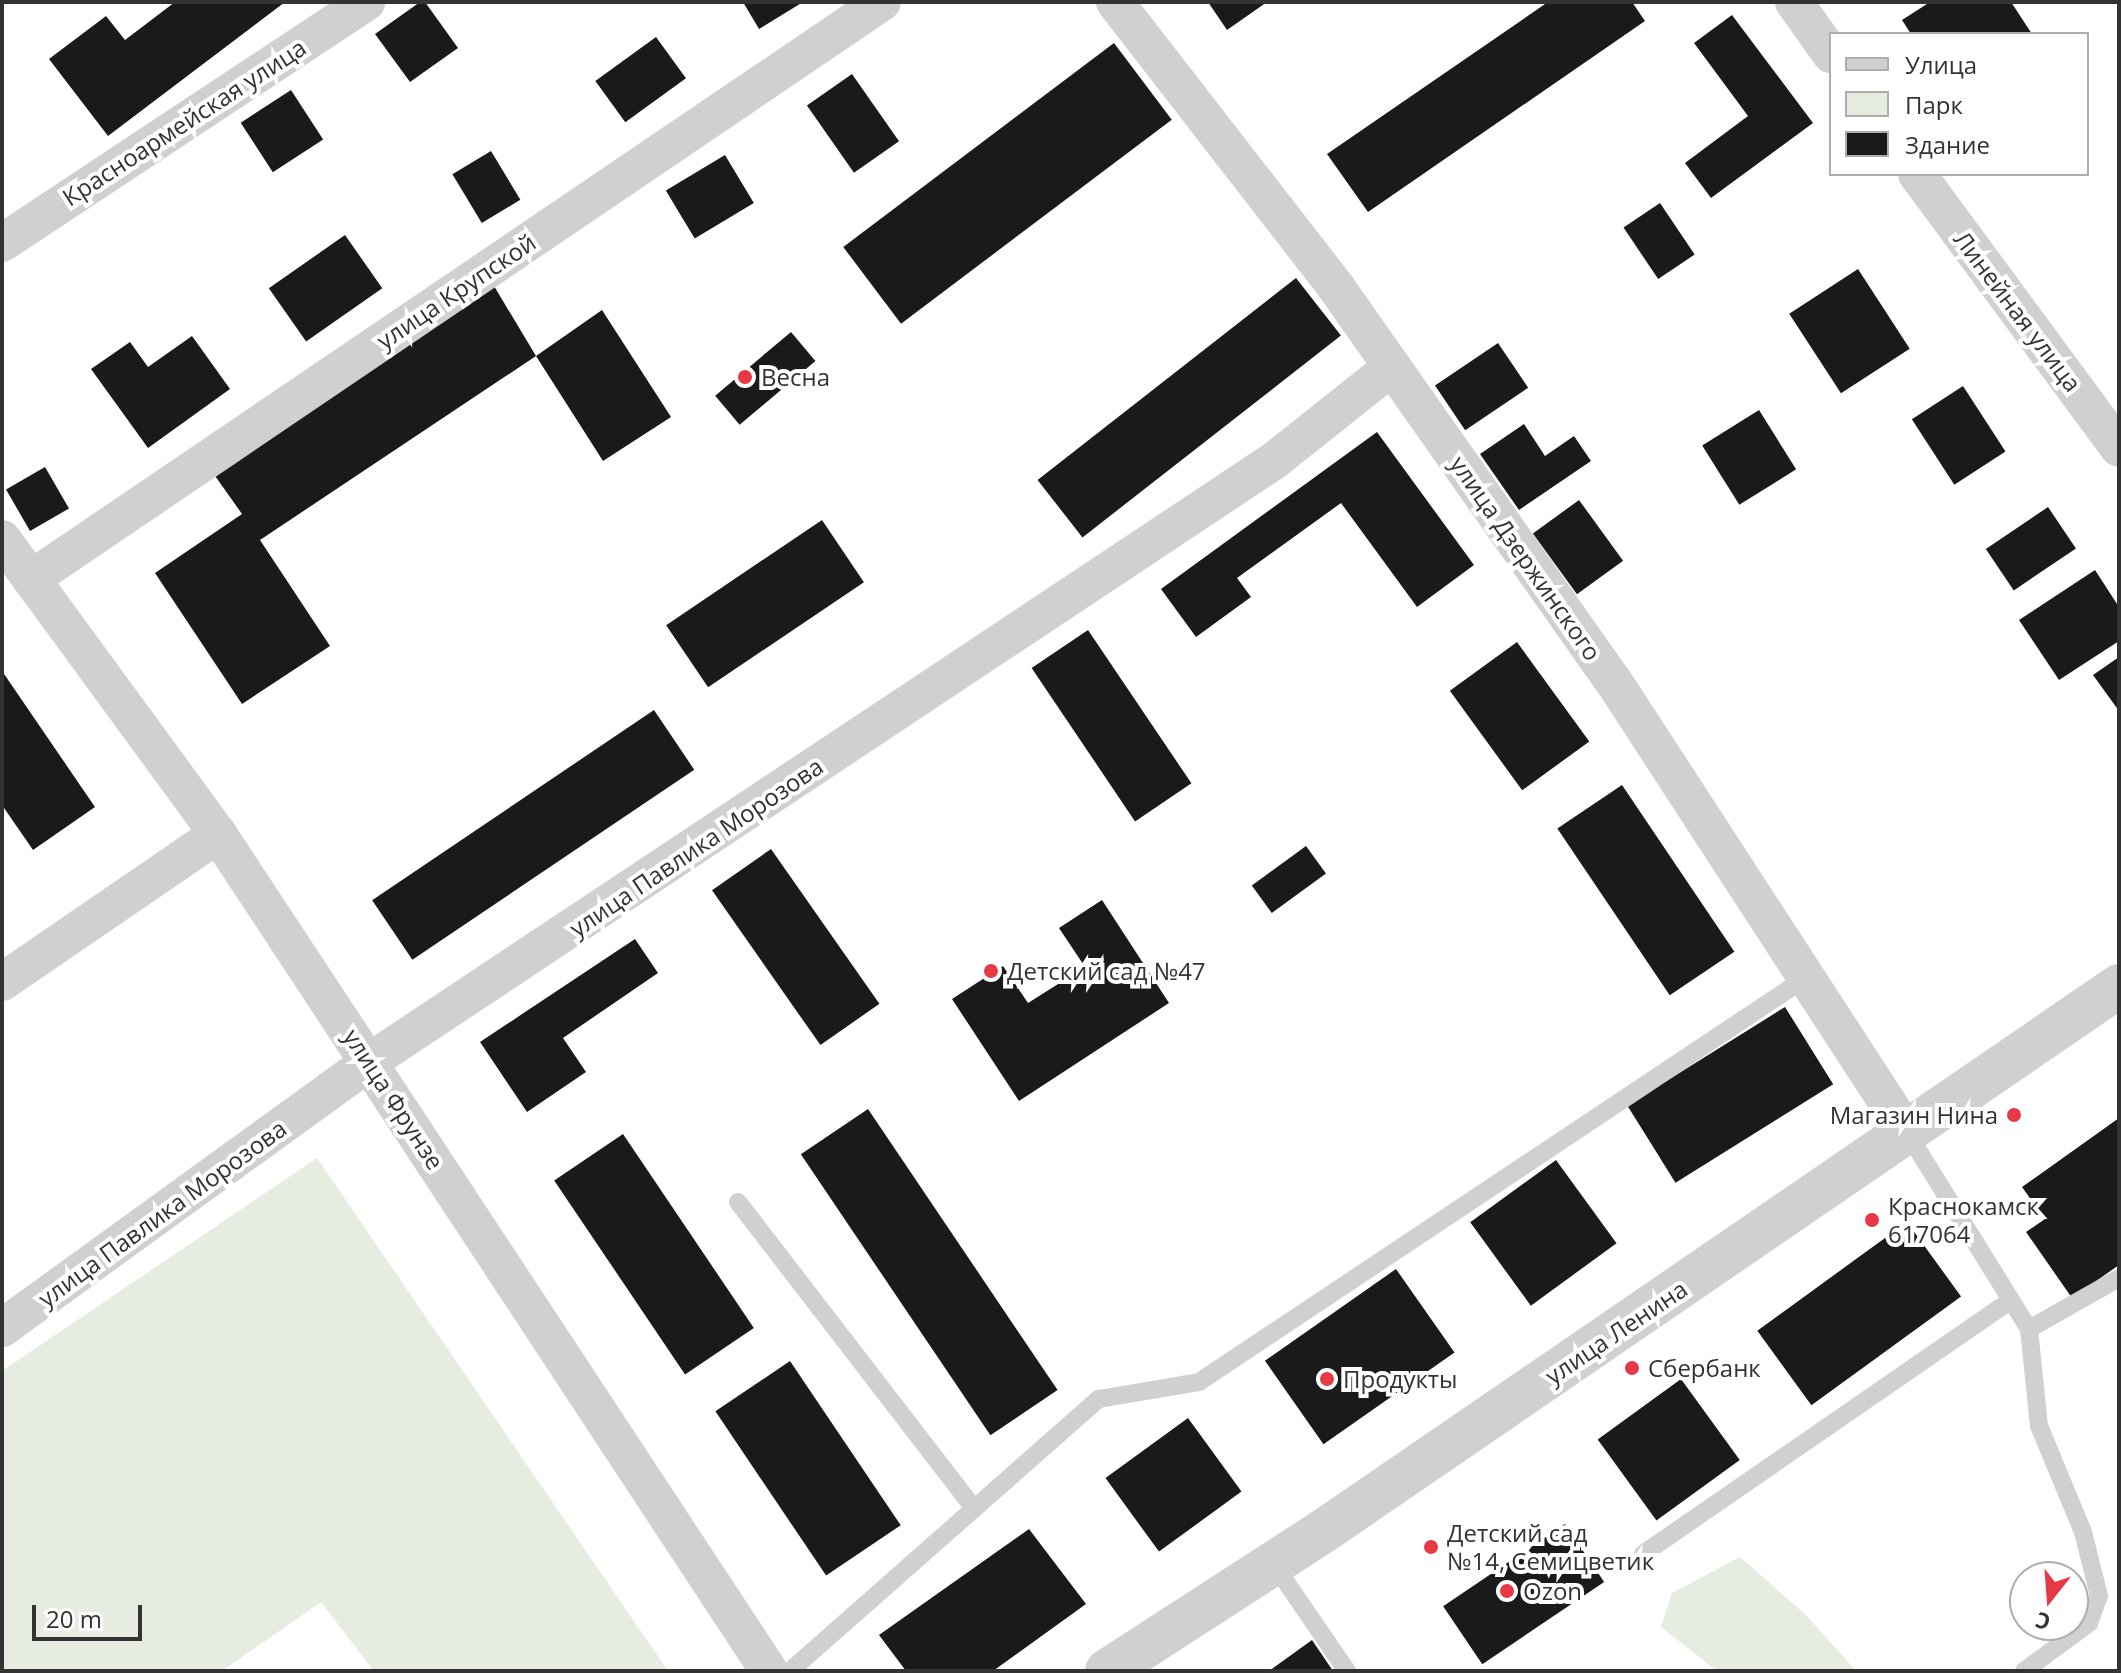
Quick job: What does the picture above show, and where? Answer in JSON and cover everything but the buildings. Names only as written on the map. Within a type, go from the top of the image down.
[{"type":"street","name":"Красноармейская улица","points":[[2,243],[366,2]]},
{"type":"street","name":"улица Крупской","points":[[31,579],[882,2]]},
{"type":"street","name":"улица Дзержинского","points":[[1115,2],[1392,367],[1614,682],[1908,1134]]},
{"type":"street","points":[[1794,2],[1829,51]]},
{"type":"street","name":"Линейная улица","points":[[1918,176],[2119,448]]},
{"type":"street","name":"улица Павлика Морозова","points":[[2,1328],[369,1062],[1275,460],[1392,367]]},
{"type":"street","name":"улица Фрунзе","points":[[2,539],[218,834],[769,1671]]},
{"type":"street","points":[[2,982],[218,834]]},
{"type":"street","name":"улица Ленина","points":[[1107,1671],[1273,1563],[1908,1134],[2119,986]]},
{"type":"lane","points":[[790,1671],[1099,1399],[1199,1382],[1807,977]]},
{"type":"lane","points":[[1908,1134],[2029,1329],[2039,1426],[2083,1532],[2099,1596],[2089,1623],[2024,1671]]},
{"type":"lane","points":[[738,1202],[974,1509]]},
{"type":"lane","points":[[2029,1329],[2119,1278]]},
{"type":"lane","points":[[1643,1554],[2010,1301]]},
{"type":"lane","points":[[1273,1563],[1347,1671]]},
{"type":"green space","points":[[317,1158],[668,1671],[374,1671],[321,1602],[222,1671],[2,1671],[2,1371]]},
{"type":"green space","points":[[1740,1557],[1806,1615],[1856,1671],[1717,1671],[1661,1627],[1672,1593]]},
{"type":"place","name":"Весна","points":[[745,377]]},
{"type":"place","name":"Детский сад №47","points":[[991,971]]},
{"type":"place","name":"Магазин Нина","points":[[2014,1115]]},
{"type":"place","name":"Краснокамск 617064","points":[[1872,1220]]},
{"type":"place","name":"Сбербанк","points":[[1632,1368]]},
{"type":"place","name":"Продукты","points":[[1327,1379]]},
{"type":"place","name":"Детский сад №14, Семицветик","points":[[1431,1547]]},
{"type":"place","name":"Ozon","points":[[1507,1591]]}]
